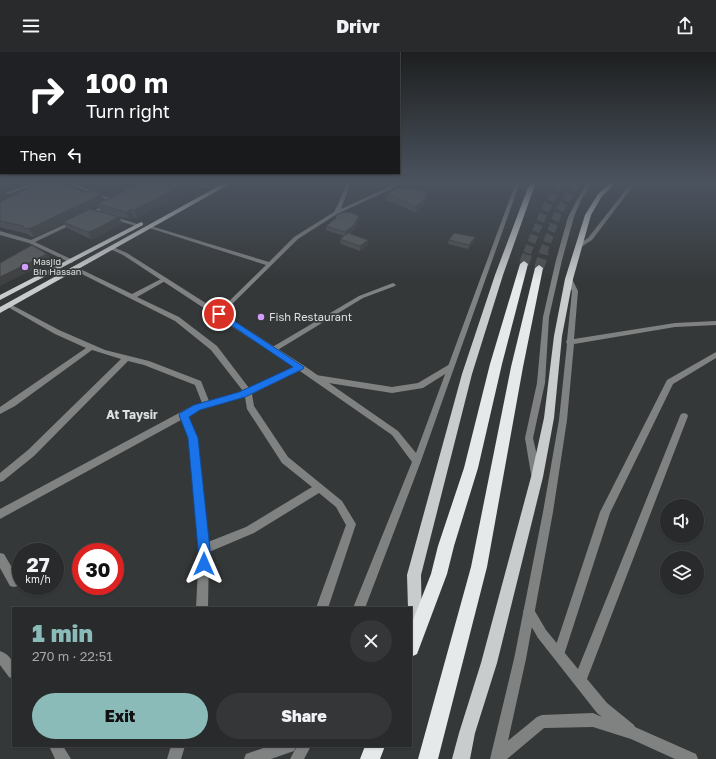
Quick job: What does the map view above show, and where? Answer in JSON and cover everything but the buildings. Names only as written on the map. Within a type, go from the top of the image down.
[{"type":"highway","points":[[413,642],[439,574],[446,546],[471,468],[496,364],[531,266],[518,366],[479,567],[428,759]]},
{"type":"highway","points":[[370,759],[374,747]]},
{"type":"main road","points":[[0,310],[156,215]]},
{"type":"main road","points":[[1,297],[111,248],[171,215]]},
{"type":"main road","points":[[413,642],[414,575],[467,374],[499,275],[521,215]]},
{"type":"main road","points":[[461,759],[467,733],[489,664],[537,477],[549,418],[558,336],[569,279],[588,215]]},
{"type":"street","points":[[32,242],[87,215]]},
{"type":"street","points":[[103,215],[138,225]]},
{"type":"street","points":[[219,314],[296,238],[332,215]]},
{"type":"street","points":[[358,607],[417,461],[506,215]]},
{"type":"street","points":[[537,477],[528,438],[541,383],[546,317],[559,260],[572,215]]},
{"type":"street","points":[[579,246],[590,239],[609,215]]},
{"type":"street","points":[[149,227],[270,264]]},
{"type":"street","points":[[0,233],[32,242],[132,297],[177,319],[214,348],[248,392],[250,407],[285,460],[339,504],[351,524],[322,607]]},
{"type":"street","points":[[111,248],[124,254],[165,279],[316,378],[395,433],[417,461]]},
{"type":"street","points":[[132,297],[165,279]]},
{"type":"street","points":[[497,759],[511,702],[529,612],[548,512],[563,420],[569,342],[575,291],[569,279]]},
{"type":"street","points":[[273,349],[361,297],[394,285]]},
{"type":"street","points":[[8,305],[57,332],[103,352],[146,363],[198,383],[207,405]]},
{"type":"street","points":[[569,342],[675,325],[716,323]]},
{"type":"street","points":[[0,411],[92,347]]},
{"type":"street","points":[[559,654],[605,512],[670,382],[716,355]]},
{"type":"street","points":[[0,478],[31,453],[127,358]]},
{"type":"street","points":[[0,514],[197,408],[248,392],[300,367]]},
{"type":"street","points":[[316,378],[392,390],[420,386],[450,367]]},
{"type":"street","points":[[183,415],[193,438],[204,549],[202,607]]},
{"type":"street","points":[[580,680],[684,416]]},
{"type":"street","points":[[204,549],[250,530],[319,488]]},
{"type":"street","points":[[0,558],[12,579]]},
{"type":"street","points":[[529,612],[542,634],[602,708],[632,733]]},
{"type":"street","points":[[0,657],[12,672]]},
{"type":"street","points":[[497,759],[542,722],[593,720],[632,733],[691,759]]},
{"type":"street","points":[[56,747],[64,759]]},
{"type":"street","points":[[174,759],[178,747]]},
{"type":"street","points":[[252,759],[266,750],[283,747]]},
{"type":"street","points":[[297,759],[303,747]]},
{"type":"tunnel","points":[[527,253],[543,215]]},
{"type":"tunnel","points":[[543,253],[557,215]]},
{"type":"tunnel","points":[[524,264],[528,252]]},
{"type":"tunnel","points":[[539,268],[544,252]]},
{"type":"place","name":"Masjid Bin Hassan","points":[[25,267]]},
{"type":"place","name":"Fish Restaurant","points":[[261,317]]},
{"type":"district","name":"At Taysir","points":[[132,415]]},
{"type":"route","points":[[204,564],[204,549],[193,438],[183,415],[197,408],[242,395],[300,367],[219,314]]}]
